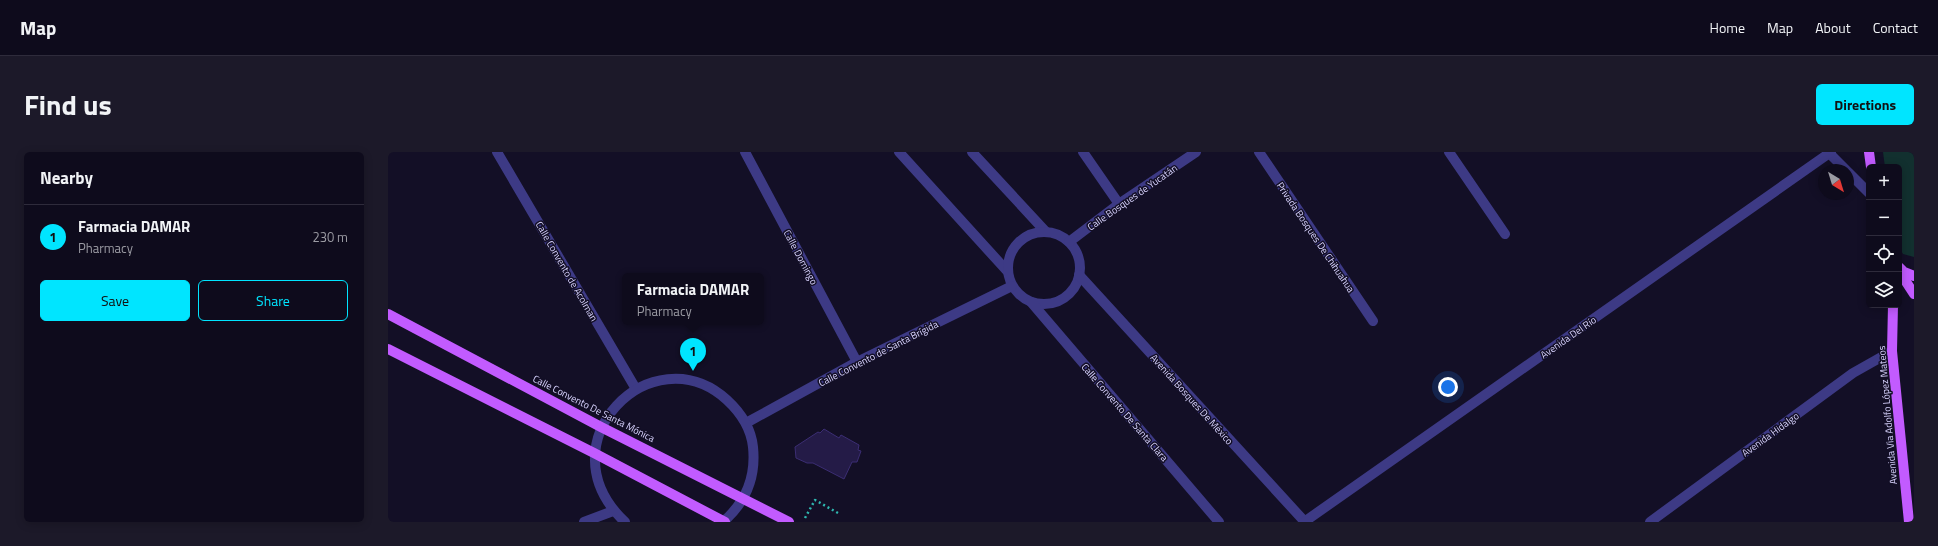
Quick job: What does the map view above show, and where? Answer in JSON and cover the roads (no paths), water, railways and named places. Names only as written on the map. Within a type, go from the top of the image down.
[{"type":"main road","points":[[1869,152],[1871,164]]},
{"type":"main road","points":[[1902,270],[1914,276]]},
{"type":"main road","points":[[1900,272],[1914,294]]},
{"type":"main road","name":"Avenida Via Adolfo López Mateos","points":[[1893,308],[1892,351],[1909,522]]},
{"type":"main road","name":"Calle Convento De Santa Mónica","points":[[388,314],[789,522]]},
{"type":"main road","points":[[388,349],[594,453],[724,522]]},
{"type":"street","name":"Calle Convento de Acolman","points":[[497,152],[636,389]]},
{"type":"street","name":"Calle Domingo","points":[[744,152],[857,362]]},
{"type":"street","points":[[899,152],[1008,272]]},
{"type":"street","points":[[972,152],[1046,232]]},
{"type":"street","points":[[1082,152],[1119,204]]},
{"type":"street","name":"Calle Bosques de Yucatán","points":[[1069,242],[1119,204],[1196,152]]},
{"type":"street","name":"Privada Bosques De Chihuahua","points":[[1259,152],[1373,321]]},
{"type":"street","points":[[1449,152],[1505,234]]},
{"type":"street","points":[[1830,152],[1841,164]]},
{"type":"street","name":"Avenida Del Río","points":[[1304,522],[1830,152]]},
{"type":"street","points":[[1854,178],[1866,190]]},
{"type":"street","points":[[1046,232],[1054,234],[1069,242],[1078,257],[1079,275],[1076,285],[1061,300],[1052,303],[1032,302],[1017,293],[1012,286],[1008,272],[1008,261],[1012,251],[1018,243],[1036,233],[1046,232]]},
{"type":"street","name":"Avenida Bosques De México","points":[[1079,275],[1304,522]]},
{"type":"street","name":"Calle Convento de Santa Brígida","points":[[746,423],[857,362],[1012,286]]},
{"type":"street","name":"Calle Convento De Santa Clara","points":[[1032,302],[1219,522]]},
{"type":"street","name":"Avenida Hidalgo","points":[[1650,522],[1853,373],[1892,351]]},
{"type":"street","points":[[624,522],[613,511],[598,486],[594,453],[602,426],[610,412],[622,399],[636,389],[652,382],[670,380],[689,381],[700,384],[722,395],[735,407],[746,423],[752,441],[754,460],[751,480],[744,498],[724,522]]},
{"type":"street","points":[[584,522],[613,511]]},
{"type":"place","name":"Farmacia DAMAR","points":[[693,371]]}]
